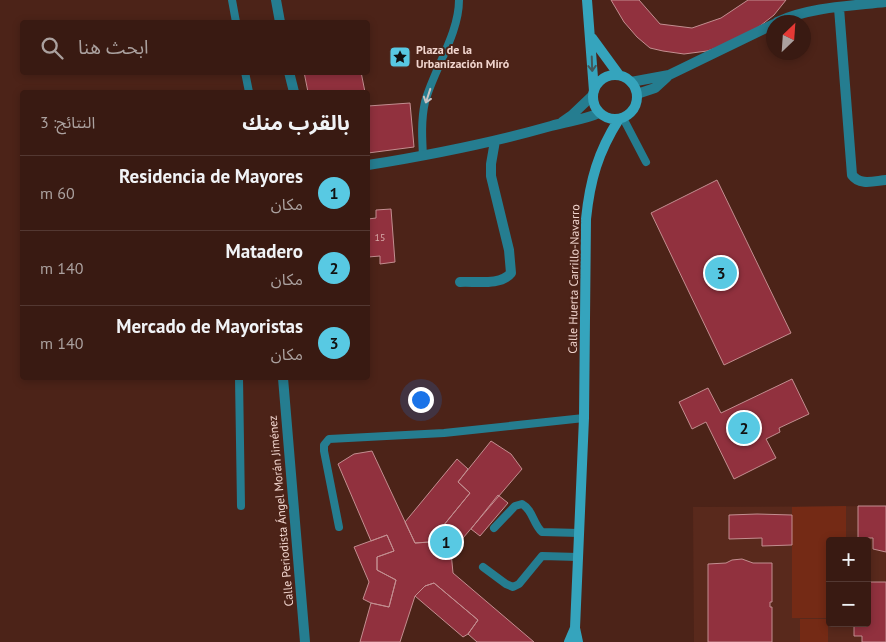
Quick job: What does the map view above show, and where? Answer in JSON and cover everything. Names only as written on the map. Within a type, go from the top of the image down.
[{"type":"street","points":[[276,0],[280,20]]},
{"type":"street","points":[[561,123],[572,115],[593,93],[603,78],[611,76],[619,76],[631,82],[637,94],[636,106],[628,115],[621,119],[610,119],[601,114],[594,105],[593,93],[591,37],[587,0]]},
{"type":"street","points":[[796,15],[886,2]]},
{"type":"street","points":[[839,8],[852,175],[857,180],[863,182],[886,180]]},
{"type":"street","points":[[631,82],[669,75],[766,27]]},
{"type":"street","points":[[591,37],[619,76]]},
{"type":"street","points":[[290,75],[292,90]]},
{"type":"street","points":[[637,94],[655,88],[669,75]]},
{"type":"street","points":[[370,165],[495,142],[561,123],[574,122],[601,114]]},
{"type":"street","name":"Calle Huerta Carrillo-Navarro","points":[[601,114],[604,143]]},
{"type":"street","name":"Calle Huerta Carrillo-Navarro","points":[[575,628],[584,418],[586,219],[592,180],[604,143],[621,119]]},
{"type":"street","points":[[460,282],[499,281],[508,277],[511,273],[512,265],[508,243],[491,176],[490,164],[495,142]]},
{"type":"street","name":"Calle Periodista Ángel Morán Jiménez","points":[[283,380],[305,642]]},
{"type":"street","points":[[569,642],[575,628]]},
{"type":"street","points":[[575,628],[578,642]]},
{"type":"lane","points":[[232,0],[236,20]]},
{"type":"lane","points":[[423,156],[422,132],[425,103],[455,24],[459,0]]},
{"type":"lane","points":[[246,75],[249,90]]},
{"type":"lane","points":[[621,119],[646,162]]},
{"type":"lane","points":[[239,380],[241,506]]},
{"type":"lane","points":[[339,527],[324,451],[324,445],[329,439],[444,433],[584,418]]},
{"type":"lane","points":[[494,528],[515,506],[522,504],[528,508],[542,532],[579,533]]},
{"type":"lane","points":[[483,567],[513,587],[519,584],[542,556],[578,557]]},
{"type":"shaded area","points":[[846,506],[846,537],[826,537],[826,618],[792,618],[792,507]]},
{"type":"shaded area","points":[[886,506],[886,642],[694,642],[693,507]]},
{"type":"shaded area","points":[[800,619],[826,619],[828,642],[800,642]]},
{"type":"building","points":[[611,0],[639,0],[660,24],[692,28],[721,18],[748,0],[786,0],[774,15],[766,15],[766,21],[760,26],[735,42],[707,51],[684,54],[650,48],[624,22]]},
{"type":"building","points":[[305,75],[362,75],[365,90],[308,90]]},
{"type":"building","points":[[410,103],[414,147],[370,153],[370,106]]},
{"type":"building","points":[[717,180],[791,333],[724,365],[651,213]]},
{"type":"building","points":[[391,209],[395,262],[380,264],[380,256],[370,257],[370,219],[376,218],[376,210]]},
{"type":"building","points":[[792,379],[809,414],[779,428],[780,432],[766,439],[776,458],[734,479],[706,422],[692,429],[679,402],[708,388],[721,413]]},
{"type":"building","points":[[491,441],[511,454],[522,469],[451,552],[453,573],[534,642],[477,642],[468,634],[478,620],[434,583],[425,586],[415,596],[400,642],[360,642],[371,603],[389,607],[396,580],[377,570],[377,557],[394,551],[387,535],[371,541],[338,464],[354,454],[372,451],[415,543],[430,542],[470,493],[458,482]]},
{"type":"building","points":[[457,459],[468,469],[458,482],[470,493],[430,542],[415,543],[405,522]]},
{"type":"building","points":[[498,495],[508,503],[480,536],[471,529]]},
{"type":"building","points":[[858,506],[886,506],[886,552],[873,549],[873,538],[858,537]]},
{"type":"building","points":[[729,515],[792,515],[792,545],[762,546],[762,538],[729,539]]},
{"type":"building","points":[[387,535],[394,551],[377,557],[377,570],[396,580],[389,607],[363,599],[369,582],[354,547]]},
{"type":"building","points":[[742,559],[753,563],[772,563],[772,602],[770,602],[770,607],[772,607],[772,642],[708,642],[708,564],[726,563]]},
{"type":"building","points":[[871,582],[886,582],[886,642],[862,642],[862,636],[854,636],[854,627],[871,627]]},
{"type":"building","points":[[434,583],[478,620],[468,634],[463,637],[415,596],[425,586]]},
{"type":"place","name":"Plaza de la Urbanización Miró","points":[[400,57]]},
{"type":"place","name":"Mercado de Mayoristas","points":[[721,273]]},
{"type":"place","name":"Matadero","points":[[744,428]]},
{"type":"place","name":"Residencia de Mayores","points":[[446,542]]}]
